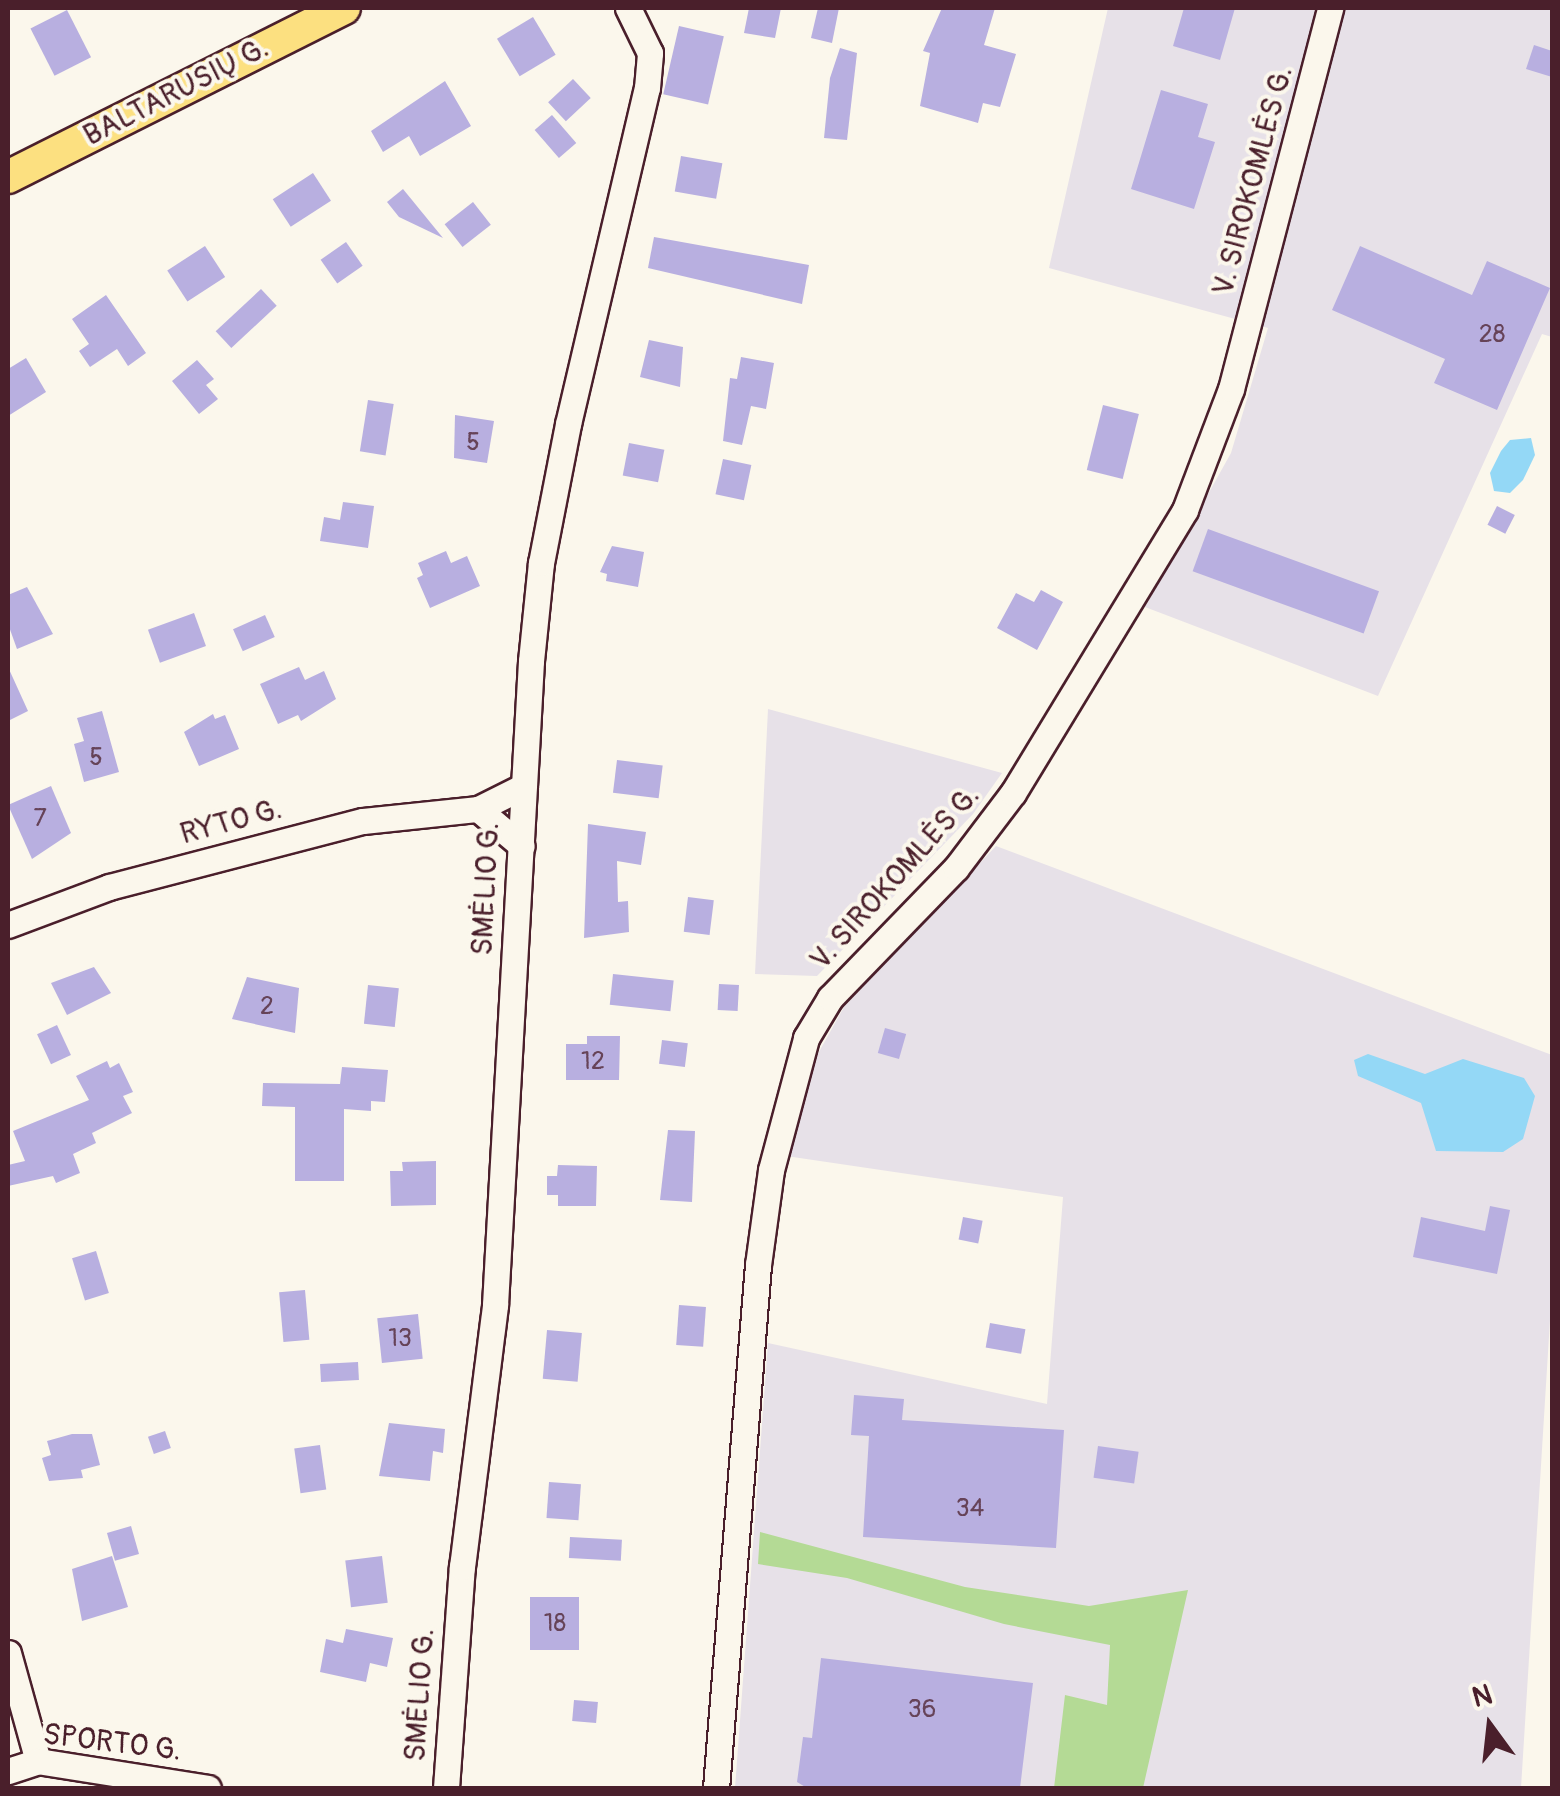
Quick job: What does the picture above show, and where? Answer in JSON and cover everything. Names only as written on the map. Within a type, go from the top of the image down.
[{"type":"main road","name":"BALTARUSIŲ G.","points":[[8,177],[344,8]]},
{"type":"street","name":"SMĖLIO G.","points":[[446,1788],[462,1567],[496,1305],[524,786],[541,562],[647,88],[650,53],[628,8]]},
{"type":"street","name":"V. SIROKOMLĖS G.","points":[[716,1788],[758,1265],[771,1170],[806,1038],[830,998],[956,868],[1014,793],[1185,510],[1232,389],[1330,8]]},
{"type":"street","name":"RYTO G.","points":[[8,925],[109,887],[362,821],[478,810],[524,786]]},
{"type":"street","points":[[478,810],[522,846]]},
{"type":"street","points":[[8,1652],[38,1761]]},
{"type":"street","name":"SPORTO G.","points":[[8,1770],[38,1761],[208,1788]]},
{"type":"shaded area","points":[[1108,8],[1552,8],[1552,337],[1542,334],[1378,696],[1145,607],[1231,453],[1268,328],[1049,268]]},
{"type":"shaded area","points":[[768,709],[1002,773],[973,814],[817,976],[755,974]]},
{"type":"shaded area","points":[[996,846],[1552,1055],[1552,1288],[1521,1788],[735,1788],[768,1343],[1047,1404],[1063,1197],[786,1156],[815,1059],[844,1007]]},
{"type":"green space","points":[[760,1532],[965,1587],[1089,1606],[1188,1590],[1143,1788],[1054,1788],[1065,1695],[1107,1705],[1110,1645],[1004,1624],[847,1578],[758,1564]]},
{"type":"water","points":[[1531,438],[1535,455],[1523,480],[1510,493],[1494,491],[1490,473],[1501,451],[1510,440]]},
{"type":"water","points":[[1368,1054],[1425,1074],[1463,1059],[1524,1078],[1535,1096],[1523,1139],[1503,1152],[1436,1151],[1421,1103],[1358,1076],[1354,1060]]},
{"type":"building","points":[[749,8],[781,8],[775,38],[744,33]]},
{"type":"building","points":[[818,8],[839,8],[832,43],[811,38]]},
{"type":"building","points":[[942,8],[995,8],[984,45],[1016,54],[1000,107],[983,103],[978,123],[920,106],[930,53],[923,51]]},
{"type":"building","points":[[1184,8],[1235,8],[1220,60],[1173,46]]},
{"type":"building","points":[[67,10],[91,57],[55,76],[30,29]]},
{"type":"building","points":[[533,17],[556,55],[520,76],[497,39]]},
{"type":"building","points":[[679,26],[724,36],[708,105],[663,94]]},
{"type":"building","points":[[1534,45],[1552,51],[1552,77],[1526,69]]},
{"type":"building","points":[[840,48],[857,53],[847,140],[824,138],[830,78]]},
{"type":"building","points":[[573,79],[591,98],[566,121],[548,102]]},
{"type":"building","points":[[445,81],[471,126],[420,156],[409,136],[383,152],[371,131]]},
{"type":"building","points":[[1161,90],[1208,104],[1198,137],[1215,142],[1194,209],[1131,189]]},
{"type":"building","points":[[552,115],[576,143],[559,158],[535,130]]},
{"type":"building","points":[[681,156],[722,163],[716,199],[675,191]]},
{"type":"building","points":[[313,173],[331,201],[291,227],[273,199]]},
{"type":"building","points":[[403,189],[443,238],[399,217],[387,202]]},
{"type":"building","points":[[473,202],[491,225],[462,247],[445,224]]},
{"type":"building","points":[[654,237],[809,265],[802,304],[648,268]]},
{"type":"building","points":[[346,242],[363,266],[337,284],[321,260]]},
{"type":"building","points":[[205,246],[225,277],[187,302],[167,271]]},
{"type":"building","points":[[1360,246],[1472,295],[1487,261],[1550,288],[1497,410],[1434,383],[1445,359],[1332,310]]},
{"type":"building","points":[[261,289],[277,306],[231,348],[216,331]]},
{"type":"building","points":[[106,295],[146,353],[128,366],[117,349],[90,367],[79,351],[89,344],[72,319]]},
{"type":"building","points":[[649,340],[683,347],[680,387],[640,377]]},
{"type":"building","points":[[741,357],[774,363],[766,409],[751,406],[742,445],[723,441],[730,378],[737,379]]},
{"type":"building","points":[[26,358],[46,392],[8,416],[8,369]]},
{"type":"building","points":[[197,360],[214,379],[206,385],[218,399],[199,414],[172,381]]},
{"type":"building","points":[[368,400],[394,404],[386,455],[360,451]]},
{"type":"building","points":[[1103,405],[1139,414],[1123,479],[1087,470]]},
{"type":"building","points":[[455,415],[494,421],[487,463],[454,458]]},
{"type":"building","points":[[629,443],[664,450],[658,482],[623,475]]},
{"type":"building","points":[[723,459],[751,465],[744,500],[716,494]]},
{"type":"building","points":[[343,502],[374,506],[368,548],[320,541],[324,517],[340,520]]},
{"type":"building","points":[[1497,506],[1515,515],[1505,534],[1487,525]]},
{"type":"building","points":[[1208,529],[1379,591],[1364,634],[1193,571]]},
{"type":"building","points":[[612,546],[644,552],[638,587],[606,581],[607,574],[600,572]]},
{"type":"building","points":[[446,551],[451,563],[467,556],[480,586],[430,608],[417,578],[423,575],[418,563]]},
{"type":"building","points":[[27,587],[53,634],[17,649],[8,624],[8,595]]},
{"type":"building","points":[[1041,590],[1063,602],[1037,650],[997,628],[1016,593],[1034,602]]},
{"type":"building","points":[[194,613],[206,646],[160,663],[148,630]]},
{"type":"building","points":[[265,615],[275,637],[243,651],[233,629]]},
{"type":"building","points":[[8,667],[28,711],[8,721]]},
{"type":"building","points":[[299,667],[305,680],[324,671],[336,699],[301,721],[298,715],[278,724],[260,684]]},
{"type":"building","points":[[102,711],[119,772],[84,782],[74,744],[84,741],[77,718]]},
{"type":"building","points":[[213,714],[215,719],[225,715],[239,749],[199,766],[184,732]]},
{"type":"building","points":[[617,760],[663,766],[659,798],[613,793]]},
{"type":"building","points":[[51,786],[71,833],[32,859],[8,805]]},
{"type":"building","points":[[588,824],[646,832],[641,865],[617,861],[618,902],[628,901],[629,932],[584,938]]},
{"type":"building","points":[[688,897],[714,900],[710,935],[684,932]]},
{"type":"building","points":[[94,967],[111,993],[67,1015],[51,983]]},
{"type":"building","points":[[613,974],[674,980],[670,1011],[610,1005]]},
{"type":"building","points":[[247,977],[299,988],[295,1033],[232,1019]]},
{"type":"building","points":[[719,984],[739,985],[738,1011],[718,1010]]},
{"type":"building","points":[[368,985],[399,988],[395,1027],[364,1024]]},
{"type":"building","points":[[57,1025],[71,1055],[51,1064],[37,1034]]},
{"type":"building","points":[[885,1028],[906,1034],[899,1059],[878,1053]]},
{"type":"building","points":[[587,1036],[620,1036],[619,1080],[566,1080],[566,1044],[587,1044]]},
{"type":"building","points":[[662,1040],[688,1043],[685,1067],[659,1064]]},
{"type":"building","points":[[107,1061],[110,1068],[119,1063],[133,1092],[123,1096],[132,1113],[92,1133],[96,1143],[73,1154],[80,1173],[56,1183],[53,1176],[8,1186],[8,1165],[25,1161],[13,1131],[89,1100],[76,1076]]},
{"type":"building","points":[[342,1067],[388,1070],[385,1102],[371,1101],[371,1111],[344,1109],[344,1181],[295,1181],[295,1107],[262,1106],[263,1083],[340,1084]]},
{"type":"building","points":[[668,1130],[695,1131],[692,1202],[660,1200]]},
{"type":"building","points":[[436,1161],[436,1205],[391,1206],[390,1171],[403,1171],[402,1162]]},
{"type":"building","points":[[558,1165],[597,1166],[596,1206],[558,1206],[558,1195],[547,1195],[547,1176],[557,1176]]},
{"type":"building","points":[[1490,1206],[1510,1210],[1497,1274],[1413,1257],[1421,1217],[1485,1231]]},
{"type":"building","points":[[963,1217],[983,1221],[978,1243],[959,1240]]},
{"type":"building","points":[[96,1251],[109,1293],[85,1300],[72,1258]]},
{"type":"building","points":[[305,1290],[309,1340],[283,1342],[279,1292]]},
{"type":"building","points":[[679,1305],[706,1307],[703,1347],[676,1345]]},
{"type":"building","points":[[418,1314],[423,1359],[382,1363],[377,1318]]},
{"type":"building","points":[[990,1323],[1025,1329],[1021,1354],[986,1348]]},
{"type":"building","points":[[547,1330],[582,1333],[578,1382],[543,1379]]},
{"type":"building","points":[[358,1362],[359,1380],[321,1382],[320,1364]]},
{"type":"building","points":[[854,1395],[904,1399],[902,1420],[1064,1430],[1056,1548],[863,1537],[869,1436],[851,1435]]},
{"type":"building","points":[[389,1423],[445,1429],[443,1453],[433,1451],[430,1481],[379,1476]]},
{"type":"building","points":[[165,1431],[171,1448],[154,1454],[148,1437]]},
{"type":"building","points":[[72,1434],[92,1434],[100,1465],[81,1470],[83,1478],[49,1481],[42,1458],[51,1455],[47,1441]]},
{"type":"building","points":[[320,1445],[326,1490],[301,1493],[294,1449]]},
{"type":"building","points":[[1098,1446],[1139,1452],[1134,1483],[1094,1478]]},
{"type":"building","points":[[549,1482],[581,1484],[578,1520],[546,1518]]},
{"type":"building","points":[[131,1526],[139,1554],[115,1561],[107,1533]]},
{"type":"building","points":[[570,1537],[622,1540],[621,1561],[569,1558]]},
{"type":"building","points":[[112,1556],[128,1607],[82,1621],[72,1569]]},
{"type":"building","points":[[382,1556],[388,1603],[351,1607],[345,1561]]},
{"type":"building","points":[[530,1597],[579,1597],[579,1650],[530,1650]]},
{"type":"building","points":[[346,1629],[393,1638],[387,1667],[370,1663],[366,1682],[320,1672],[326,1639],[343,1643]]},
{"type":"building","points":[[821,1658],[1033,1683],[1020,1788],[807,1788],[797,1782],[803,1737],[812,1738]]},
{"type":"building","points":[[574,1700],[598,1702],[596,1723],[572,1721]]}]
